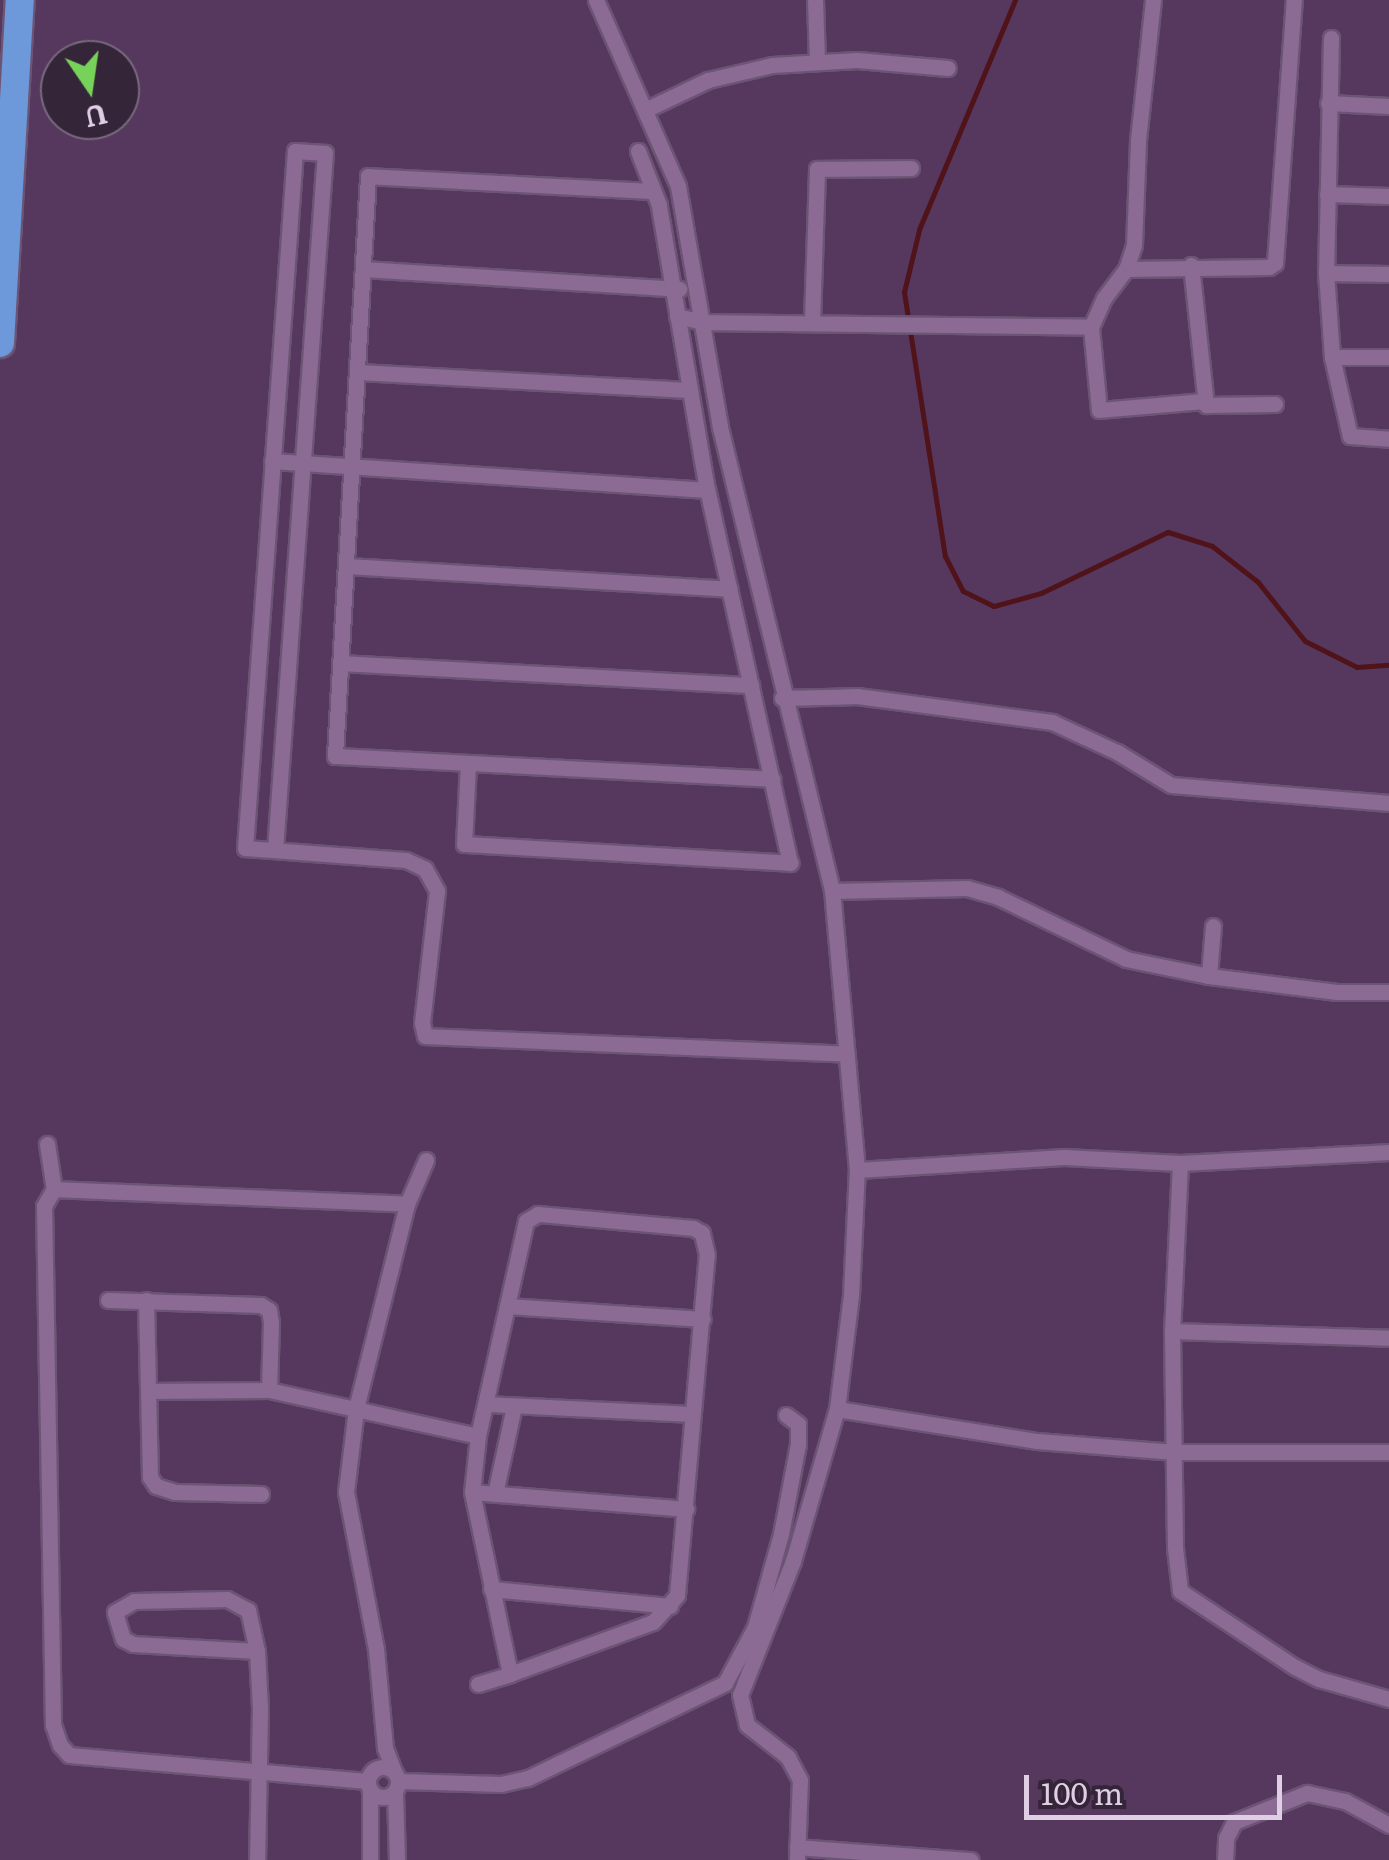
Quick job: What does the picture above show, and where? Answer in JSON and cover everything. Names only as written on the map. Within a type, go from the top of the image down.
[{"type":"highway","points":[[0,343],[20,0]]},
{"type":"street","points":[[596,0],[678,186],[720,428],[782,698],[832,891],[848,1054],[857,1170],[851,1295],[837,1409],[792,1560],[747,1670],[740,1694],[742,1717],[788,1758],[800,1780],[797,1853],[971,1860]]},
{"type":"street","points":[[815,0],[817,60]]},
{"type":"street","points":[[1153,0],[1138,140],[1134,245],[1126,270],[1104,298],[1091,326],[1100,412],[1205,400]]},
{"type":"street","points":[[1126,270],[1269,267],[1277,258],[1294,0]]},
{"type":"street","points":[[1331,38],[1326,273],[1332,357],[1350,436],[1389,440]]},
{"type":"street","points":[[645,110],[738,71],[817,60],[948,68]]},
{"type":"street","points":[[1328,103],[1389,106]]},
{"type":"street","points":[[275,850],[325,154],[294,151],[245,848],[406,860],[419,863],[431,875],[436,890],[425,1036],[848,1054]]},
{"type":"street","points":[[468,763],[464,844],[790,863],[707,490],[653,191],[638,152]]},
{"type":"street","points":[[812,321],[816,168],[910,168]]},
{"type":"street","points":[[653,191],[368,176],[335,756],[772,779]]},
{"type":"street","points":[[1327,194],[1389,196]]},
{"type":"street","points":[[1192,266],[1208,406],[1275,404]]},
{"type":"street","points":[[362,269],[698,290]]},
{"type":"street","points":[[1326,273],[1389,274]]},
{"type":"street","points":[[677,316],[703,322],[1091,326]]},
{"type":"street","points":[[1332,357],[1389,358]]},
{"type":"street","points":[[357,372],[690,390]]},
{"type":"street","points":[[272,461],[707,490]]},
{"type":"street","points":[[346,566],[729,589]]},
{"type":"street","points":[[340,663],[751,685]]},
{"type":"street","points":[[782,698],[857,696],[1052,722],[1180,787],[1267,790],[1389,803]]},
{"type":"street","points":[[832,891],[967,888],[998,897],[1075,938],[1126,959],[1209,976],[1337,992],[1389,992]]},
{"type":"street","points":[[1209,976],[1212,926]]},
{"type":"street","points":[[47,1144],[54,1189],[44,1206],[53,1725],[69,1755],[258,1768],[370,1781]]},
{"type":"street","points":[[857,1170],[1064,1156],[1180,1163],[1389,1152]]},
{"type":"street","points":[[396,1860],[396,1782],[386,1748],[376,1648],[346,1492],[356,1410],[408,1204],[426,1160]]},
{"type":"street","points":[[1180,1163],[1172,1331],[1174,1548],[1180,1591],[1319,1680],[1389,1699]]},
{"type":"street","points":[[54,1189],[408,1204]]},
{"type":"street","points":[[478,1684],[510,1674],[653,1622],[670,1606],[681,1581],[690,1414],[707,1254],[702,1233],[693,1228],[538,1214],[526,1221],[478,1436],[472,1492],[510,1674]]},
{"type":"street","points":[[108,1300],[250,1302],[269,1310],[270,1390]]},
{"type":"street","points":[[146,1300],[150,1477],[156,1486],[174,1492],[261,1494]]},
{"type":"street","points":[[507,1306],[702,1319]]},
{"type":"street","points":[[1172,1331],[1389,1338]]},
{"type":"street","points":[[148,1391],[270,1390],[478,1436]]},
{"type":"street","points":[[487,1404],[690,1414]]},
{"type":"street","points":[[495,1494],[514,1406]]},
{"type":"street","points":[[837,1409],[1038,1441],[1175,1452],[1389,1452]]},
{"type":"street","points":[[370,1781],[379,1798],[396,1782],[501,1784],[528,1778],[725,1684],[755,1627],[781,1534],[798,1444],[798,1424],[786,1415]]},
{"type":"street","points":[[472,1492],[686,1509]]},
{"type":"street","points":[[492,1589],[670,1606]]},
{"type":"street","points":[[256,1651],[133,1644],[123,1639],[115,1612],[134,1600],[227,1598],[248,1610],[256,1651],[256,1860]]},
{"type":"street","points":[[370,1860],[370,1781],[386,1748]]},
{"type":"street","points":[[370,1781],[383,1767],[396,1782]]},
{"type":"street","points":[[1226,1860],[1226,1838],[1234,1822],[1307,1792],[1345,1802],[1389,1825]]},
{"type":"waterway","points":[[1015,0],[919,230],[904,292],[945,556],[963,591],[994,606],[1041,593],[1168,532],[1212,546],[1258,582],[1305,641],[1357,667],[1389,665]]}]
